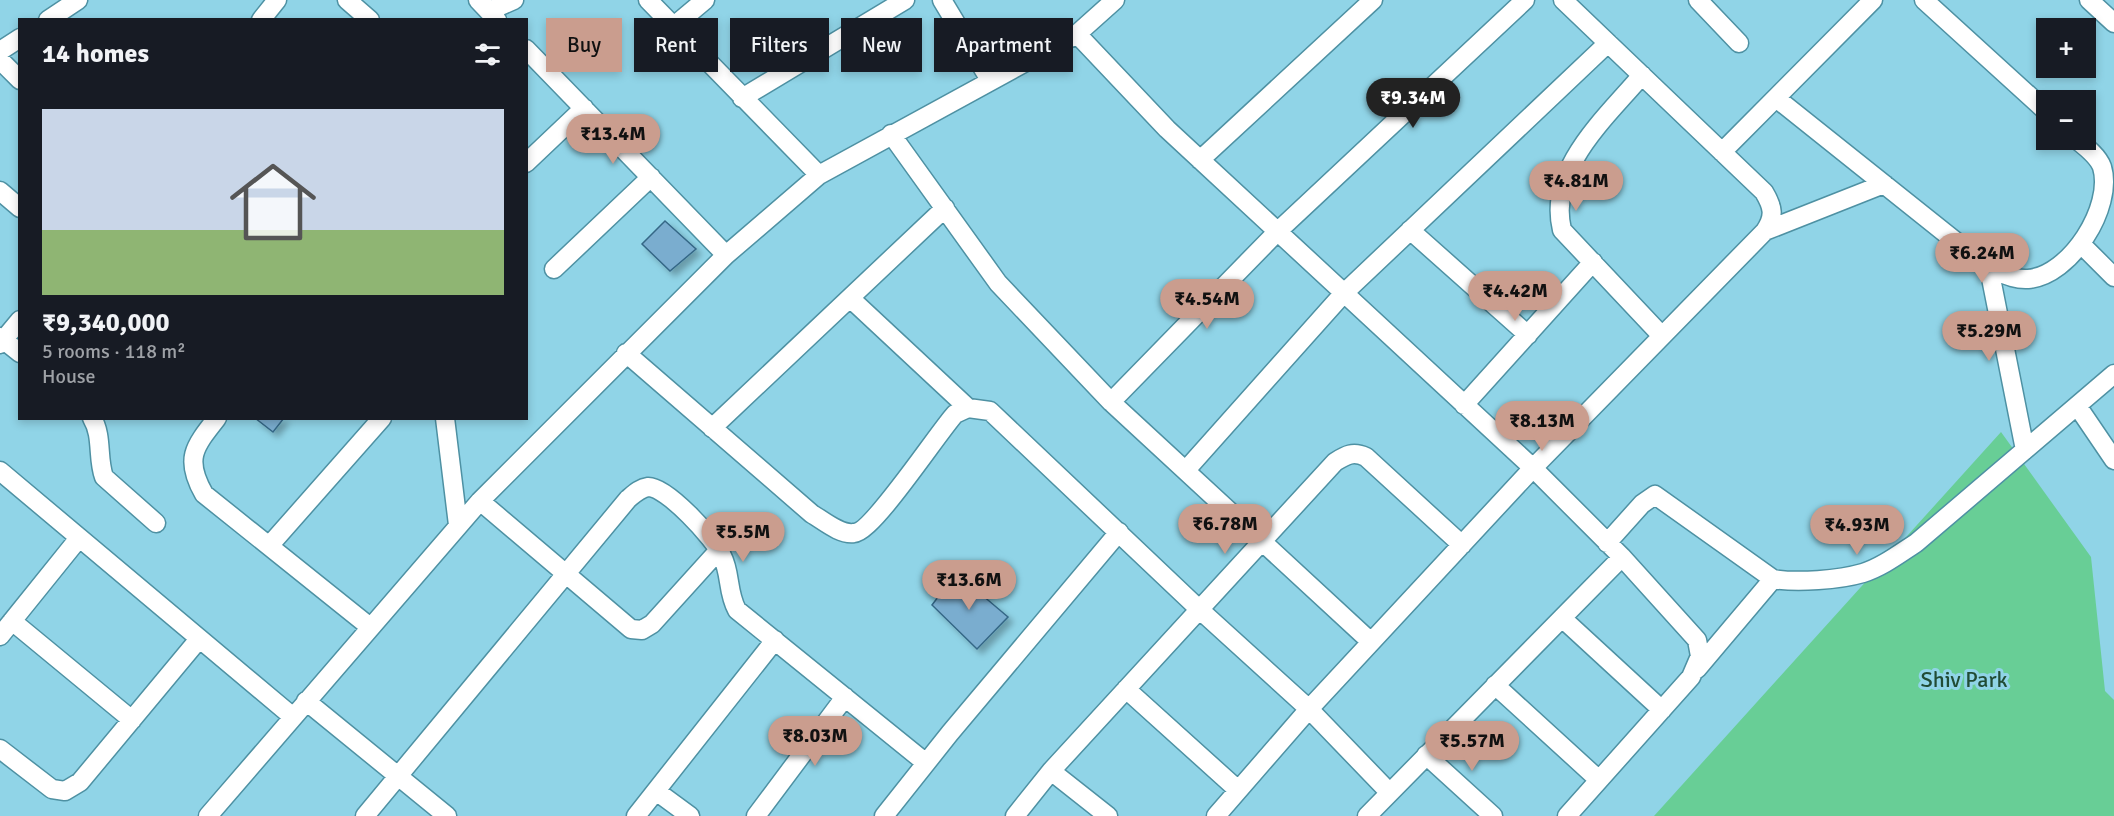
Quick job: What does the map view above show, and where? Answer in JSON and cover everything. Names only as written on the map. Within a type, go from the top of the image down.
[{"type":"street","points":[[51,18],[78,0]]},
{"type":"street","points":[[263,18],[277,0]]},
{"type":"street","points":[[347,0],[368,18]]},
{"type":"street","points":[[488,10],[514,0]]},
{"type":"street","points":[[648,0],[666,18]]},
{"type":"street","points":[[684,18],[705,0]]},
{"type":"street","points":[[741,98],[905,0]]},
{"type":"street","points":[[942,0],[990,81]]},
{"type":"street","points":[[208,816],[480,501],[726,255],[819,176],[891,134],[1077,34],[1115,0]]},
{"type":"street","points":[[1200,160],[1373,0]]},
{"type":"street","points":[[1111,402],[1277,232],[1525,0]]},
{"type":"street","points":[[1216,816],[1309,709],[1462,544],[1533,468],[1765,231],[1772,220],[1772,205],[1764,192],[1563,0]]},
{"type":"street","points":[[1722,152],[1873,0]]},
{"type":"street","points":[[1924,0],[2036,102]]},
{"type":"street","points":[[2089,0],[2114,23]]},
{"type":"street","points":[[1706,3],[1739,42]]},
{"type":"street","points":[[1077,34],[1200,160],[1533,468],[1622,557],[1697,640],[1700,656],[1691,677]]},
{"type":"street","points":[[0,51],[18,39]]},
{"type":"street","points":[[1186,470],[1343,294],[1608,43]]},
{"type":"street","points":[[528,51],[726,255]]},
{"type":"street","points":[[0,60],[18,78]]},
{"type":"street","points":[[717,72],[819,176]]},
{"type":"street","points":[[1642,75],[1581,148],[1564,180],[1559,199],[1562,230],[1662,336]]},
{"type":"street","points":[[1776,98],[1989,268],[2013,278],[2030,279],[2050,273],[2087,238],[2102,202],[2104,181],[2101,165],[2087,150]]},
{"type":"street","points":[[528,161],[584,108]]},
{"type":"street","points":[[891,134],[998,283],[1111,402],[1371,642]]},
{"type":"street","points":[[554,269],[651,177]]},
{"type":"street","points":[[1765,231],[1884,184]]},
{"type":"street","points":[[0,191],[18,206]]},
{"type":"street","points":[[712,428],[945,208]]},
{"type":"street","points":[[1410,230],[1528,335]]},
{"type":"street","points":[[2081,244],[2114,278]]},
{"type":"street","points":[[1464,405],[1593,262]]},
{"type":"street","points":[[1989,268],[2025,450]]},
{"type":"street","points":[[850,298],[968,408]]},
{"type":"street","points":[[18,322],[1,340],[18,352]]},
{"type":"street","points":[[626,353],[812,514],[837,529],[854,533],[866,528],[955,414],[968,408],[990,411],[1200,610],[1309,709],[1389,792]]},
{"type":"street","points":[[1607,543],[1650,496],[1655,495],[1773,579],[1796,581],[1861,573],[1889,561],[1927,534],[2114,374]]},
{"type":"street","points":[[2078,407],[2114,460]]},
{"type":"street","points":[[94,420],[99,436],[104,477],[156,523]]},
{"type":"street","points":[[216,420],[200,440],[192,457],[194,476],[204,494],[370,627]]},
{"type":"street","points":[[269,546],[380,420]]},
{"type":"street","points":[[445,420],[458,525]]},
{"type":"street","points":[[1015,816],[1052,771],[1262,540],[1335,462],[1348,453],[1358,453],[1366,457],[1462,544]]},
{"type":"street","points":[[0,471],[293,717]]},
{"type":"street","points":[[365,816],[628,500],[647,487],[664,493],[706,533],[719,550],[723,557],[731,598],[737,609],[926,763]]},
{"type":"street","points":[[480,501],[630,629],[642,630],[652,624],[719,550]]},
{"type":"street","points":[[884,816],[1119,532]]},
{"type":"street","points":[[0,636],[79,538]]},
{"type":"street","points":[[1367,816],[1622,557]]},
{"type":"street","points":[[1567,816],[1691,677],[1773,579]]},
{"type":"street","points":[[1562,618],[1662,710]]},
{"type":"street","points":[[12,621],[132,720]]},
{"type":"street","points":[[0,749],[52,789],[65,791],[80,782],[199,639]]},
{"type":"street","points":[[636,816],[775,640]]},
{"type":"street","points":[[1495,686],[1599,780]]},
{"type":"street","points":[[1126,689],[1238,790]]},
{"type":"street","points":[[756,816],[845,697]]},
{"type":"street","points":[[306,701],[447,816]]},
{"type":"street","points":[[1426,754],[1493,816]]},
{"type":"street","points":[[1052,771],[1108,816]]},
{"type":"street","points":[[656,791],[690,816]]},
{"type":"green space","name":"Shiv Park","points":[[2001,432],[2091,557],[2105,691],[2114,700],[2114,816],[1654,816]]},
{"type":"building","points":[[665,221],[696,249],[670,271],[642,244]]},
{"type":"building","points":[[258,420],[282,420],[273,432]]},
{"type":"building","points":[[956,573],[1008,617],[977,649],[932,605]]}]
